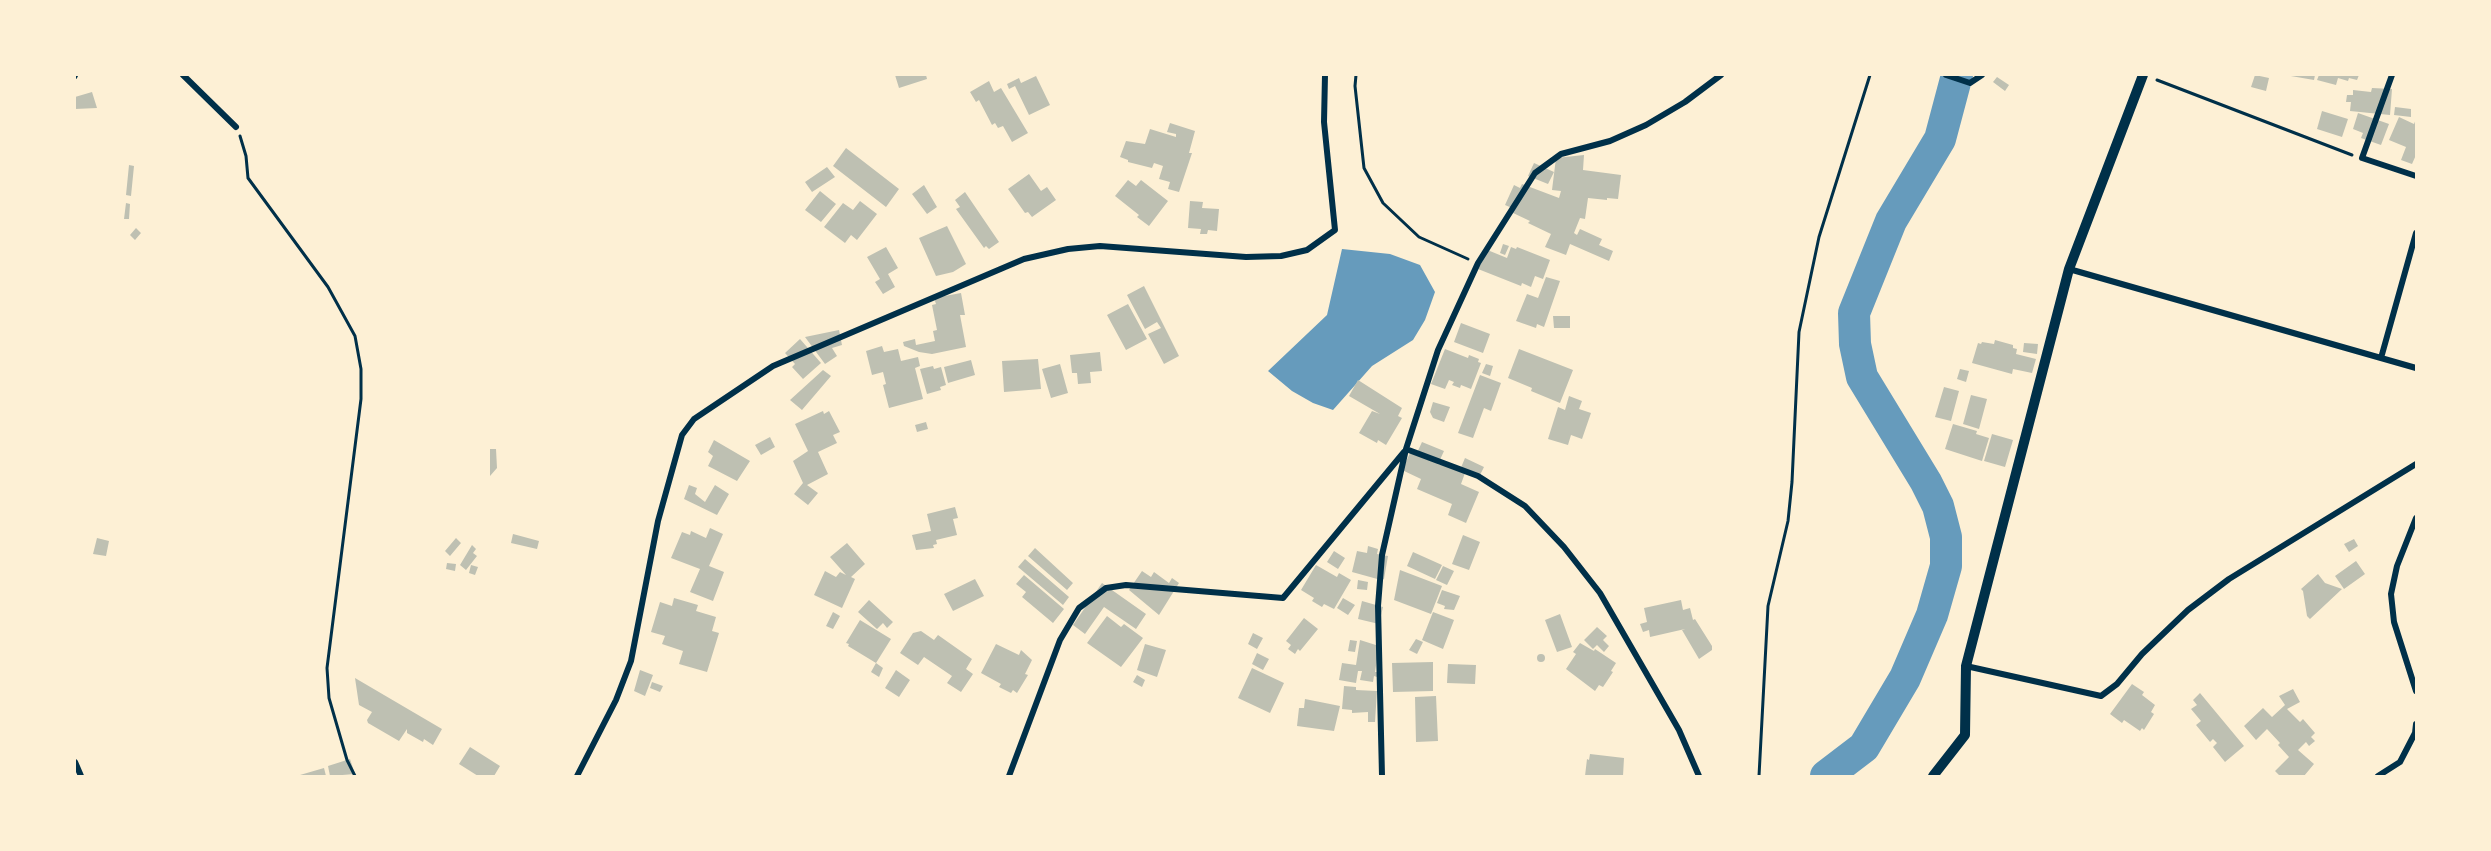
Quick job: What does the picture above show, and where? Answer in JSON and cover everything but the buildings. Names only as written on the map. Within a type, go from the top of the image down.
[{"type":"street","points":[[183,75],[236,127]]},
{"type":"street","points":[[577,776],[616,700],[631,661],[658,521],[682,435],[694,419],[773,366],[1024,259],[1068,249],[1100,246],[1246,257],[1281,256],[1306,250],[1335,230],[1324,122],[1325,75]]},
{"type":"street","points":[[1382,776],[1378,606],[1381,566],[1406,449],[1438,350],[1478,263],[1535,173],[1561,154],[1610,141],[1646,125],[1685,102],[1721,75]]},
{"type":"street","points":[[1946,75],[1970,83],[1982,75]]},
{"type":"street","points":[[1933,776],[1965,735],[1966,666],[2068,269],[2142,75]]},
{"type":"street","points":[[2392,75],[2362,158],[2416,176]]},
{"type":"street","points":[[2381,358],[2416,233]]},
{"type":"street","points":[[2068,269],[2416,368]]},
{"type":"street","points":[[1009,776],[1060,640],[1079,608],[1106,588],[1126,585],[1283,598],[1406,449]]},
{"type":"street","points":[[1406,449],[1478,476],[1525,506],[1564,547],[1600,593],[1679,730],[1699,776]]},
{"type":"street","points":[[1966,666],[2101,696],[2117,684],[2142,654],[2188,610],[2229,579],[2416,464]]},
{"type":"street","points":[[2416,518],[2397,566],[2391,594],[2394,622],[2416,691]]},
{"type":"street","points":[[2378,776],[2400,762],[2415,733],[2416,724]]},
{"type":"street","points":[[75,762],[81,776]]},
{"type":"path","points":[[1356,75],[1355,86],[1364,168],[1383,202],[1419,237],[1478,263]]},
{"type":"path","points":[[1760,776],[1768,606],[1788,521],[1799,332],[1819,237],[1870,75]]},
{"type":"path","points":[[2142,75],[2362,158]]},
{"type":"path","points":[[236,127],[246,156],[248,178],[328,287],[355,336],[361,369],[362,399],[327,668],[329,698],[347,760],[355,776]]},
{"type":"water","points":[[1342,249],[1390,254],[1420,265],[1435,292],[1425,320],[1413,340],[1372,366],[1333,410],[1313,403],[1292,391],[1268,371],[1327,315]]},
{"type":"waterway","points":[[1826,776],[1864,747],[1905,678],[1932,615],[1946,566],[1946,537],[1938,506],[1926,482],[1862,377],[1855,344],[1854,313],[1891,221],[1940,139],[1957,75]]}]
